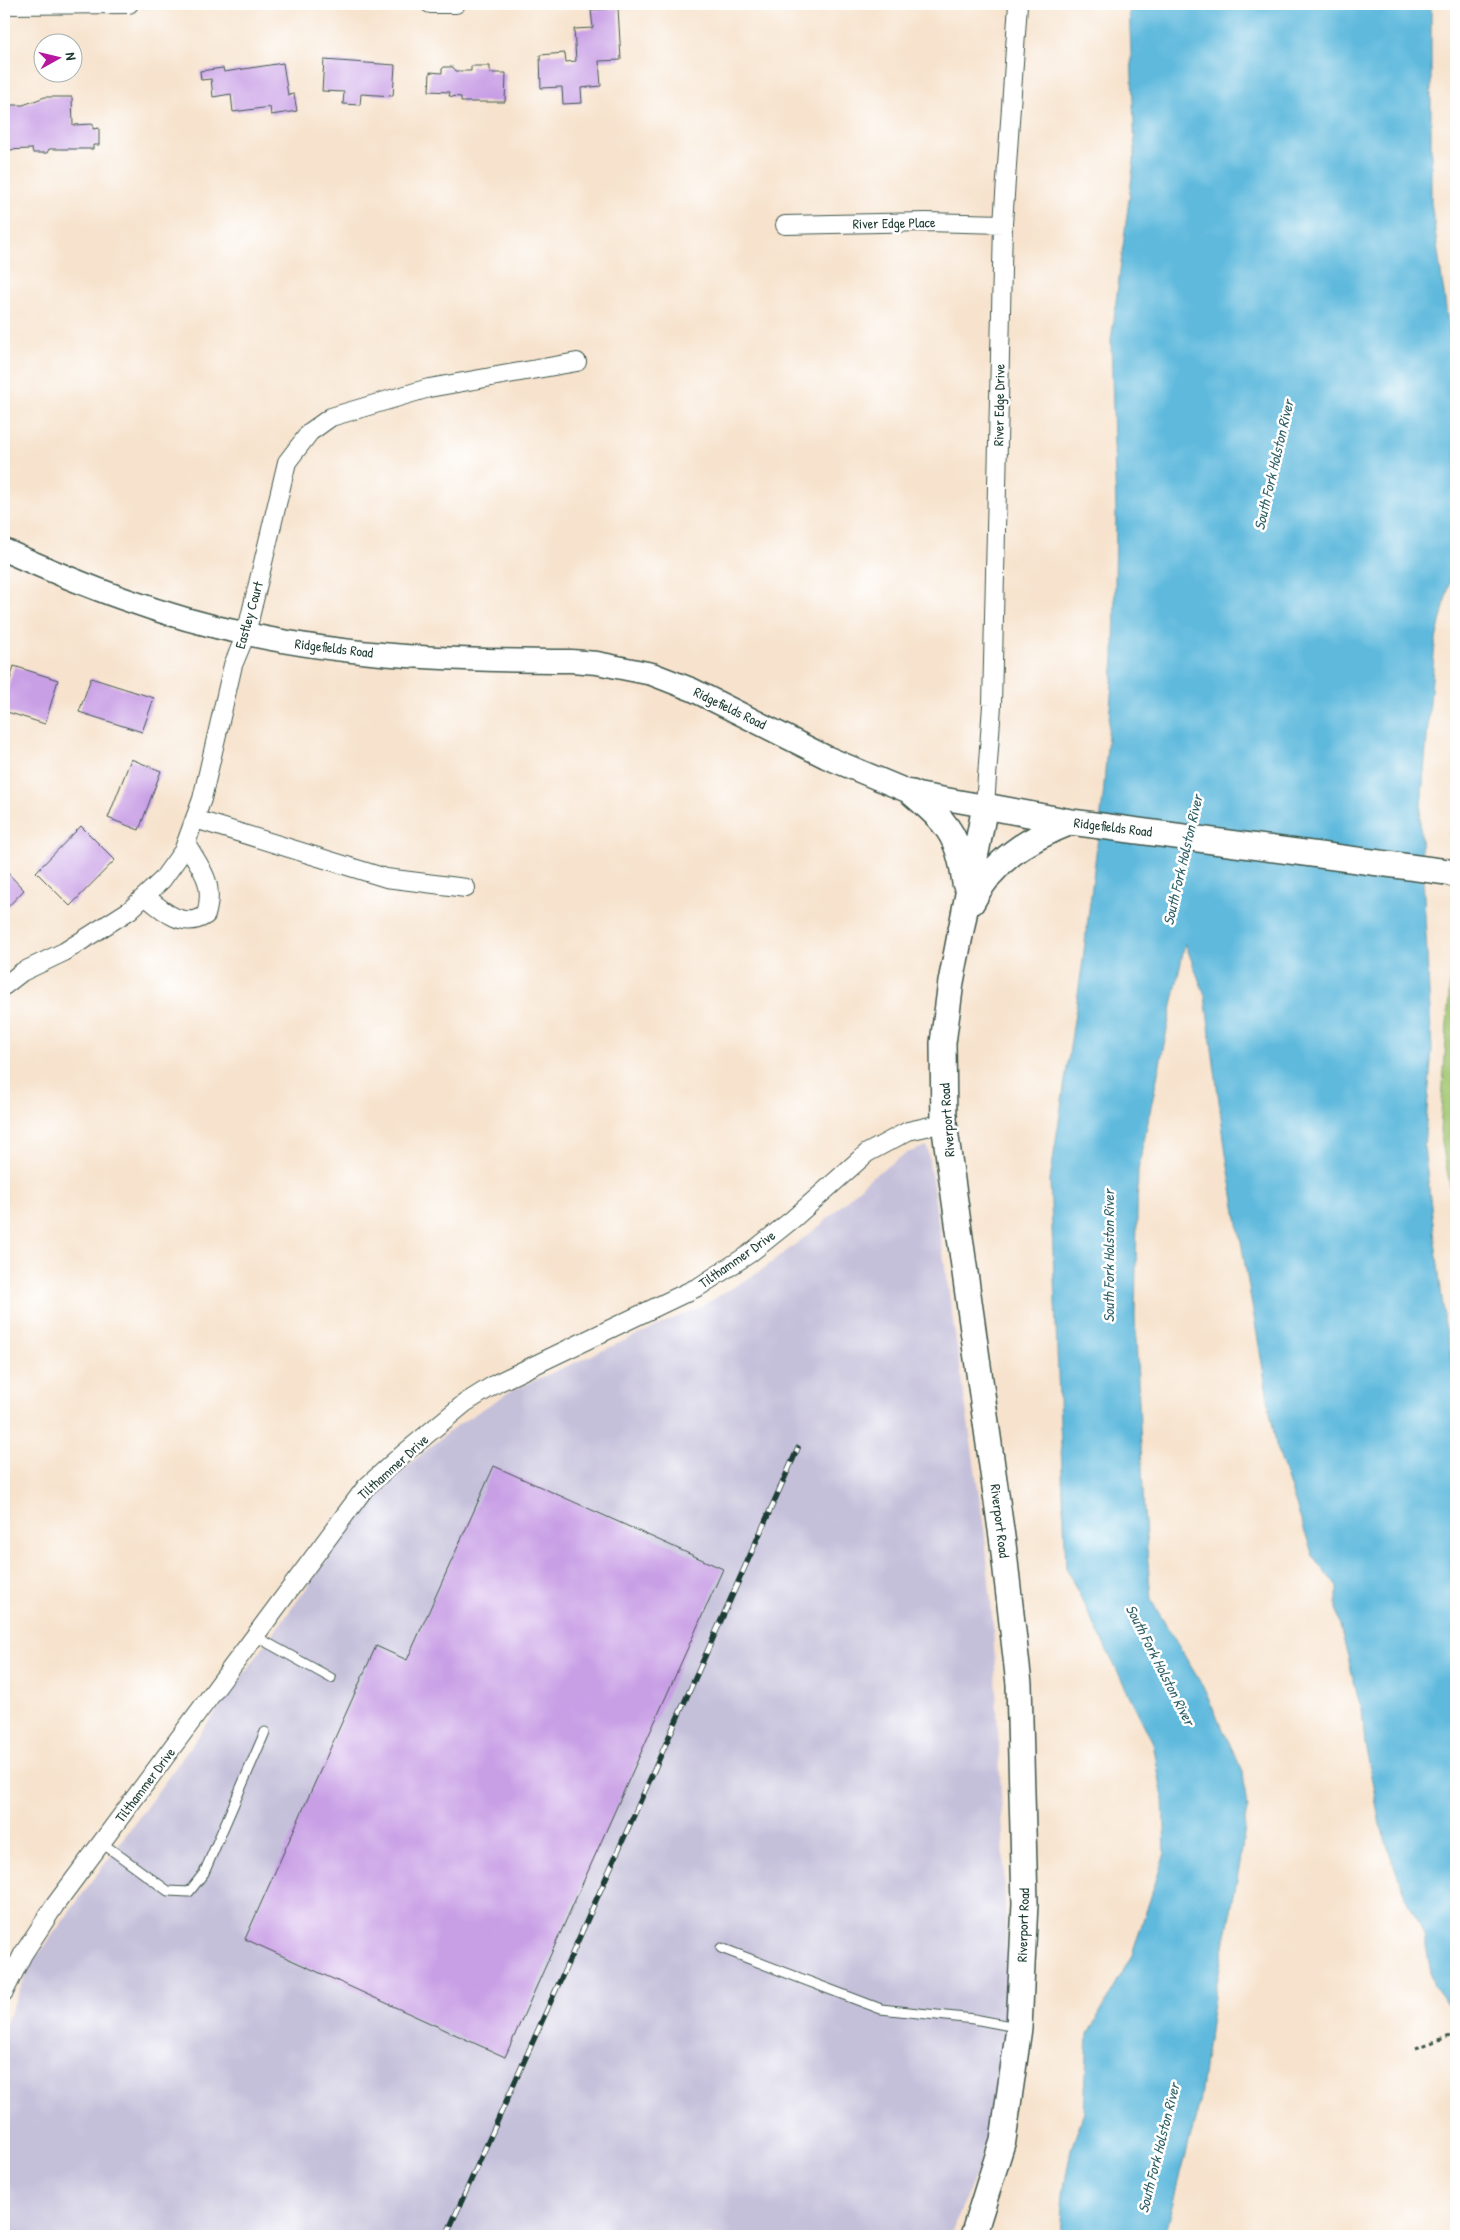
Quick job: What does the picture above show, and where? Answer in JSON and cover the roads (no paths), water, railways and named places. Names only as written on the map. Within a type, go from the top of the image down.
[{"type":"main road","points":[[912,793],[939,816],[951,833],[960,853],[965,882],[963,920]]},
{"type":"main road","name":"Ridgefields Road","points":[[984,806],[1070,822],[1454,872]]},
{"type":"main road","name":"Riverport Road","points":[[973,2236],[1003,2140],[1019,2028],[1025,1902],[1019,1684],[1003,1544],[944,1123],[943,1043],[984,806]]},
{"type":"main road","points":[[963,920],[977,892],[992,871],[1014,850],[1040,834],[1070,822]]},
{"type":"street","points":[[4,5],[127,4]]},
{"type":"street","points":[[430,4],[456,4]]},
{"type":"street","name":"River Edge Drive","points":[[984,806],[992,706],[1003,224],[1018,4]]},
{"type":"street","name":"River Edge Place","points":[[784,225],[926,222],[1003,224]]},
{"type":"street","name":"Eastley Court","points":[[4,986],[22,972],[64,952],[130,910],[162,880],[183,852],[202,799],[233,665],[246,634],[286,462],[310,432],[331,417],[429,388],[577,362]]},
{"type":"street","name":"Ridgefields Road","points":[[4,550],[54,572],[178,617],[246,634],[364,652],[579,662],[652,674],[693,690],[826,757],[912,793],[984,806]]},
{"type":"street","points":[[196,819],[386,878],[466,888]]},
{"type":"street","points":[[145,896],[169,916],[178,919],[198,920],[206,915],[210,902],[210,884],[186,843]]},
{"type":"street","name":"Tilthammer Drive","points":[[4,1992],[23,1954],[55,1905],[365,1488],[465,1403],[497,1383],[700,1286],[749,1254],[778,1231],[867,1153],[908,1132],[944,1123]]},
{"type":"lane","points":[[255,1636],[331,1678]]},
{"type":"lane","points":[[102,1842],[168,1891],[189,1892],[204,1873],[265,1732]]},
{"type":"lane","points":[[721,1948],[881,2009],[974,2019],[1019,2028]]},
{"type":"water","name":"South Fork Holston River","points":[[1129,4],[1431,4],[1431,202],[1456,379],[1456,555],[1435,644],[1420,819],[1432,1050],[1424,1147],[1445,1324],[1456,1380],[1456,2047],[1449,2006],[1433,1984],[1424,1935],[1403,1891],[1380,1825],[1365,1743],[1362,1709],[1337,1614],[1337,1587],[1313,1556],[1276,1445],[1226,1154],[1205,996],[1185,943],[1138,1170],[1135,1316],[1144,1511],[1151,1600],[1202,1685],[1243,1772],[1247,1810],[1240,1864],[1213,2002],[1199,2105],[1165,2236],[1060,2236],[1063,2194],[1071,2149],[1084,2112],[1088,2034],[1132,1955],[1165,1853],[1163,1798],[1153,1743],[1066,1568],[1050,1181],[1082,967],[1103,797],[1114,657],[1116,513],[1111,341],[1135,152]]},
{"type":"railway","points":[[446,2236],[798,1448]]}]
